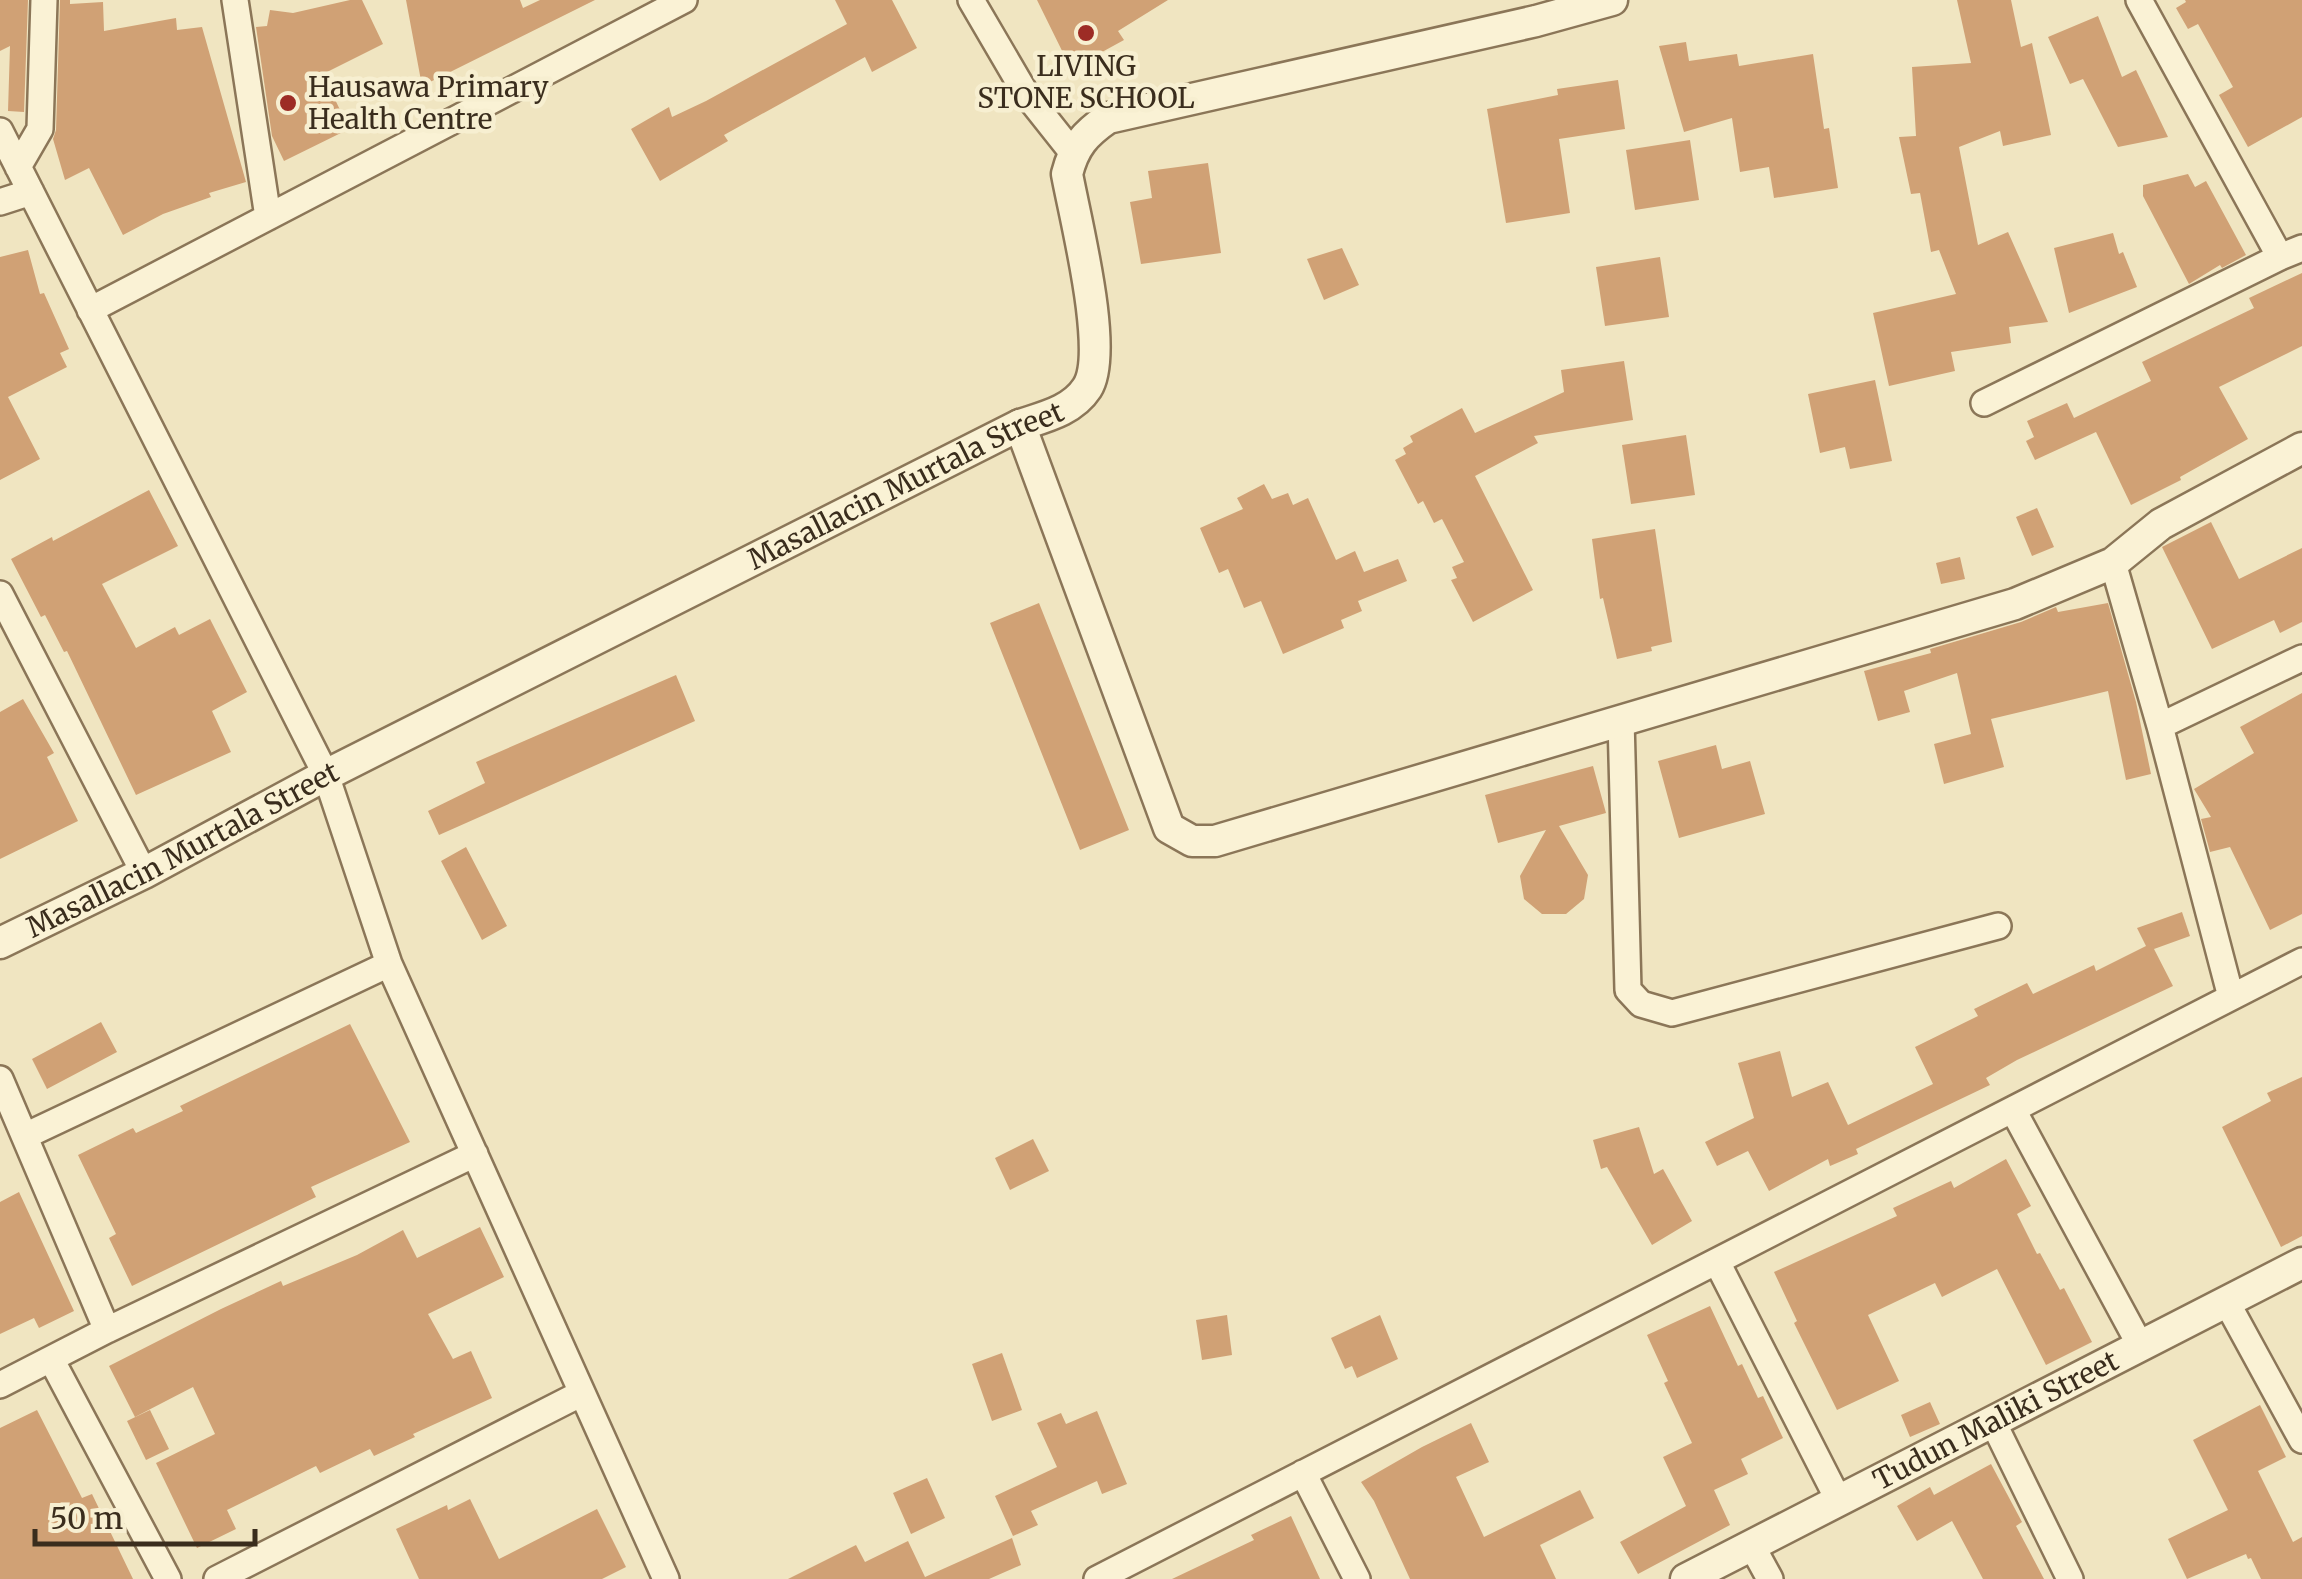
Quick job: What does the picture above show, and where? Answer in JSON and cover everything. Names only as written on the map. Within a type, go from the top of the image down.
[{"type":"street","points":[[18,167],[40,129],[44,0]]},
{"type":"street","points":[[234,0],[268,217]]},
{"type":"street","points":[[90,310],[268,217],[644,9],[684,0]]},
{"type":"street","points":[[971,0],[1026,94],[1072,152],[1085,134],[1108,118],[1530,10],[1612,0]]},
{"type":"street","points":[[1984,403],[2291,252],[2139,0]]},
{"type":"street","points":[[0,131],[326,775],[389,964],[661,1578]]},
{"type":"street","name":"Masallacin Murtala Street","points":[[0,943],[1020,425],[1070,405],[1088,387],[1095,363],[1095,334],[1067,174],[1072,152]]},
{"type":"street","points":[[0,202],[32,192]]},
{"type":"street","points":[[1020,425],[1169,828],[1192,841],[1215,841],[2015,604],[2113,563],[2162,524],[2302,448]]},
{"type":"street","points":[[2113,563],[2231,997]]},
{"type":"street","points":[[0,594],[144,873]]},
{"type":"street","points":[[2160,726],[2302,658]]},
{"type":"street","points":[[1620,719],[1628,990],[1641,1004],[1672,1012],[1998,926]]},
{"type":"street","points":[[1097,1579],[2302,961]]},
{"type":"street","points":[[25,1136],[389,964]]},
{"type":"street","points":[[0,1079],[107,1330]]},
{"type":"street","points":[[2013,1110],[2140,1345]]},
{"type":"street","points":[[0,1386],[107,1330],[474,1154]]},
{"type":"street","points":[[1717,1262],[1840,1501]]},
{"type":"street","name":"Tudun Maliki Street","points":[[1686,1579],[2302,1263]]},
{"type":"street","points":[[2226,1302],[2302,1440]]},
{"type":"street","points":[[50,1359],[168,1579]]},
{"type":"street","points":[[229,1576],[582,1394]]},
{"type":"street","points":[[1993,1422],[2070,1579]]},
{"type":"street","points":[[1303,1474],[1356,1579]]},
{"type":"street","points":[[1752,1546],[1770,1579]]},
{"type":"building","points":[[0,0],[28,0],[24,112],[8,111],[10,46],[0,51]]},
{"type":"building","points":[[60,0],[70,0],[70,4],[103,2],[104,31],[176,18],[177,30],[202,27],[246,182],[209,193],[211,197],[163,214],[123,235],[89,168],[65,180],[53,139]]},
{"type":"building","points":[[362,0],[383,44],[323,74],[349,129],[284,161],[272,136],[256,27],[267,26],[270,10],[293,13]]},
{"type":"building","points":[[406,0],[520,0],[523,8],[540,0],[595,0],[422,86]]},
{"type":"building","points":[[835,0],[892,0],[917,48],[872,72],[865,57],[724,135],[728,141],[660,181],[631,129],[669,107],[672,117],[706,101],[847,24]]},
{"type":"building","name":"LIVING STONE SCHOOL","points":[[1037,0],[1168,0],[1118,31],[1124,40],[1071,69]]},
{"type":"building","points":[[1957,0],[2011,0],[2021,47],[2032,43],[2051,135],[2003,146],[2000,131],[1959,147],[1978,245],[2008,232],[2048,322],[2009,327],[2011,343],[1951,352],[1955,371],[1889,386],[1873,313],[1956,294],[1939,250],[1931,252],[1920,193],[1911,194],[1899,137],[1916,136],[1912,67],[1971,63]]},
{"type":"building","points":[[2185,0],[2302,0],[2302,117],[2248,147],[2219,95],[2233,87],[2198,24],[2188,29],[2176,8]]},
{"type":"building","points":[[2098,16],[2122,77],[2136,70],[2168,137],[2118,147],[2083,79],[2070,84],[2048,37]]},
{"type":"building","points":[[1686,42],[1689,61],[1737,54],[1739,66],[1813,54],[1838,188],[1774,198],[1769,167],[1740,172],[1732,118],[1684,132],[1659,46]]},
{"type":"building","points":[[1618,80],[1625,129],[1559,139],[1570,213],[1506,223],[1487,109],[1558,95],[1557,89]]},
{"type":"building","points":[[1690,140],[1699,200],[1635,210],[1626,150]]},
{"type":"building","points":[[1208,163],[1221,253],[1141,264],[1130,202],[1152,198],[1148,171]]},
{"type":"building","points":[[2188,174],[2195,187],[2206,181],[2246,255],[2189,284],[2143,196],[2143,185]]},
{"type":"building","points":[[2113,233],[2119,254],[2123,252],[2137,287],[2069,313],[2054,248]]},
{"type":"building","points":[[1342,248],[1359,285],[1324,300],[1307,259]]},
{"type":"building","points":[[28,250],[40,294],[44,293],[69,349],[60,353],[67,367],[8,397],[40,459],[0,480],[0,257]]},
{"type":"building","points":[[1660,257],[1669,317],[1605,326],[1596,267]]},
{"type":"building","points":[[2302,273],[2302,346],[2219,387],[2248,439],[2131,505],[2096,432],[2035,460],[2026,441],[2034,437],[2027,421],[2067,403],[2074,418],[2151,381],[2142,362],[2254,308],[2249,298]]},
{"type":"building","points":[[1624,361],[1633,420],[1534,436],[1538,443],[1475,476],[1533,590],[1473,622],[1451,580],[1457,578],[1452,567],[1464,562],[1442,519],[1434,523],[1423,501],[1418,504],[1395,460],[1406,454],[1403,448],[1413,442],[1410,436],[1462,408],[1475,433],[1564,392],[1561,370]]},
{"type":"building","points":[[1875,380],[1892,461],[1850,469],[1845,447],[1820,453],[1808,394]]},
{"type":"building","points":[[1686,435],[1695,495],[1631,504],[1622,445]]},
{"type":"building","points":[[1264,484],[1272,499],[1288,493],[1293,505],[1308,498],[1336,560],[1355,551],[1364,572],[1398,559],[1407,581],[1358,601],[1362,611],[1341,620],[1344,628],[1283,654],[1261,601],[1244,608],[1228,569],[1219,573],[1200,528],[1243,509],[1237,498]]},
{"type":"building","points":[[149,490],[178,546],[102,584],[136,648],[175,627],[179,635],[210,619],[247,692],[212,711],[231,752],[136,795],[67,651],[64,652],[45,615],[41,617],[11,559]]},
{"type":"building","points":[[2037,508],[2054,547],[2032,556],[2016,517]]},
{"type":"building","points":[[2211,522],[2239,579],[2302,548],[2302,622],[2280,633],[2274,620],[2212,649],[2162,547]]},
{"type":"building","points":[[1655,529],[1672,642],[1617,659],[1603,598],[1600,599],[1592,539]]},
{"type":"building","points":[[1960,557],[1965,579],[1941,584],[1936,563]]},
{"type":"building","points":[[1039,603],[1129,830],[1080,850],[990,623]]},
{"type":"building","points":[[2108,603],[2136,702],[2151,774],[2126,780],[2108,691],[1991,719],[2004,767],[1944,784],[1934,744],[1971,734],[1957,673],[1904,691],[1910,712],[1878,721],[1864,671],[1931,653],[1930,649],[2021,622],[2056,607],[2058,612]]},
{"type":"building","points":[[676,675],[695,721],[439,835],[428,811],[485,783],[476,762]]},
{"type":"building","points":[[2302,693],[2302,914],[2270,930],[2230,847],[2210,852],[2201,819],[2211,817],[2194,789],[2254,753],[2240,727]]},
{"type":"building","points":[[23,699],[54,753],[47,757],[78,821],[0,859],[0,712]]},
{"type":"building","points":[[1716,745],[1722,769],[1750,761],[1765,814],[1679,838],[1658,761]]},
{"type":"building","points":[[1593,766],[1606,813],[1559,826],[1588,875],[1584,899],[1566,914],[1542,914],[1524,899],[1520,876],[1546,830],[1498,843],[1485,795]]},
{"type":"building","points":[[466,847],[507,926],[482,940],[441,861]]},
{"type":"building","points":[[2182,912],[2190,936],[2154,949],[2173,986],[2017,1060],[1986,1078],[1990,1085],[1856,1149],[1858,1154],[1830,1166],[1828,1159],[1769,1191],[1748,1151],[1717,1166],[1705,1142],[1754,1118],[1738,1063],[1780,1051],[1792,1097],[1828,1082],[1848,1125],[1933,1084],[1915,1047],[1978,1016],[1974,1009],[2027,983],[2033,994],[2094,965],[2096,971],[2146,946],[2137,928]]},
{"type":"building","points":[[101,1022],[117,1052],[47,1089],[32,1059]]},
{"type":"building","points":[[350,1024],[410,1142],[311,1187],[316,1197],[132,1286],[109,1238],[116,1234],[78,1155],[133,1128],[136,1133],[183,1111],[180,1106]]},
{"type":"building","points":[[2302,1077],[2302,1236],[2281,1247],[2222,1127],[2271,1101],[2267,1093]]},
{"type":"building","points":[[1639,1127],[1654,1174],[1663,1169],[1692,1221],[1652,1245],[1607,1167],[1601,1169],[1593,1140]]},
{"type":"building","points":[[1033,1139],[1049,1171],[1010,1190],[995,1158]]},
{"type":"building","points":[[2006,1159],[2031,1206],[2017,1214],[2037,1254],[2040,1253],[2060,1290],[2064,1288],[2092,1342],[2046,1365],[1997,1269],[1942,1297],[1935,1283],[1868,1315],[1899,1381],[1837,1410],[1774,1272],[1897,1216],[1893,1208],[1951,1181],[1954,1188]]},
{"type":"building","points":[[19,1192],[74,1311],[39,1328],[34,1318],[0,1334],[0,1202]]},
{"type":"building","points":[[480,1227],[504,1277],[428,1314],[453,1359],[471,1351],[492,1398],[374,1456],[370,1449],[320,1473],[316,1466],[227,1510],[236,1529],[197,1548],[156,1463],[215,1434],[193,1387],[135,1417],[109,1366],[281,1281],[283,1286],[357,1255],[403,1230],[417,1258]]},
{"type":"building","points":[[1710,1306],[1738,1366],[1742,1364],[1758,1398],[1763,1396],[1783,1438],[1741,1459],[1748,1474],[1714,1490],[1730,1525],[1638,1574],[1620,1542],[1686,1506],[1663,1457],[1692,1443],[1647,1335]]},
{"type":"building","points":[[1227,1315],[1232,1355],[1202,1360],[1196,1320]]},
{"type":"building","points":[[1380,1315],[1398,1359],[1357,1378],[1352,1366],[1345,1369],[1331,1338]]},
{"type":"building","points":[[1002,1353],[1022,1410],[992,1421],[972,1364]]},
{"type":"building","points":[[1930,1402],[1940,1424],[1910,1437],[1901,1415]]},
{"type":"building","points":[[2260,1405],[2286,1457],[2258,1471],[2293,1542],[2302,1537],[2302,1579],[2261,1579],[2246,1554],[2187,1579],[2168,1539],[2228,1510],[2193,1440]]},
{"type":"building","points":[[37,1410],[82,1498],[92,1494],[133,1579],[0,1579],[0,1428]]},
{"type":"building","points":[[150,1410],[169,1449],[146,1460],[127,1421]]},
{"type":"building","points":[[1097,1411],[1127,1484],[1102,1494],[1097,1481],[1031,1511],[1038,1525],[1013,1536],[995,1496],[1057,1467],[1037,1423],[1061,1413],[1066,1424]]},
{"type":"building","points":[[1471,1423],[1489,1462],[1456,1477],[1484,1537],[1580,1490],[1594,1518],[1540,1545],[1556,1579],[1410,1579],[1374,1501],[1361,1482]]},
{"type":"building","points":[[1991,1464],[2022,1522],[2016,1526],[2044,1579],[1983,1579],[1952,1521],[1917,1541],[1897,1506],[1930,1487],[1934,1495]]},
{"type":"building","points":[[927,1478],[945,1518],[911,1534],[893,1493]]},
{"type":"building","points":[[470,1499],[499,1559],[597,1509],[626,1567],[602,1579],[419,1579],[396,1529],[447,1505],[448,1510]]},
{"type":"building","points":[[1291,1516],[1320,1579],[1172,1579],[1254,1540],[1251,1535]]},
{"type":"building","points":[[1012,1538],[1021,1565],[989,1579],[788,1579],[856,1545],[865,1562],[908,1541],[925,1577]]},
{"type":"place","name":"LIVING STONE SCHOOL","points":[[1086,33]]},
{"type":"place","name":"Hausawa Primary Health Centre","points":[[288,103]]}]
